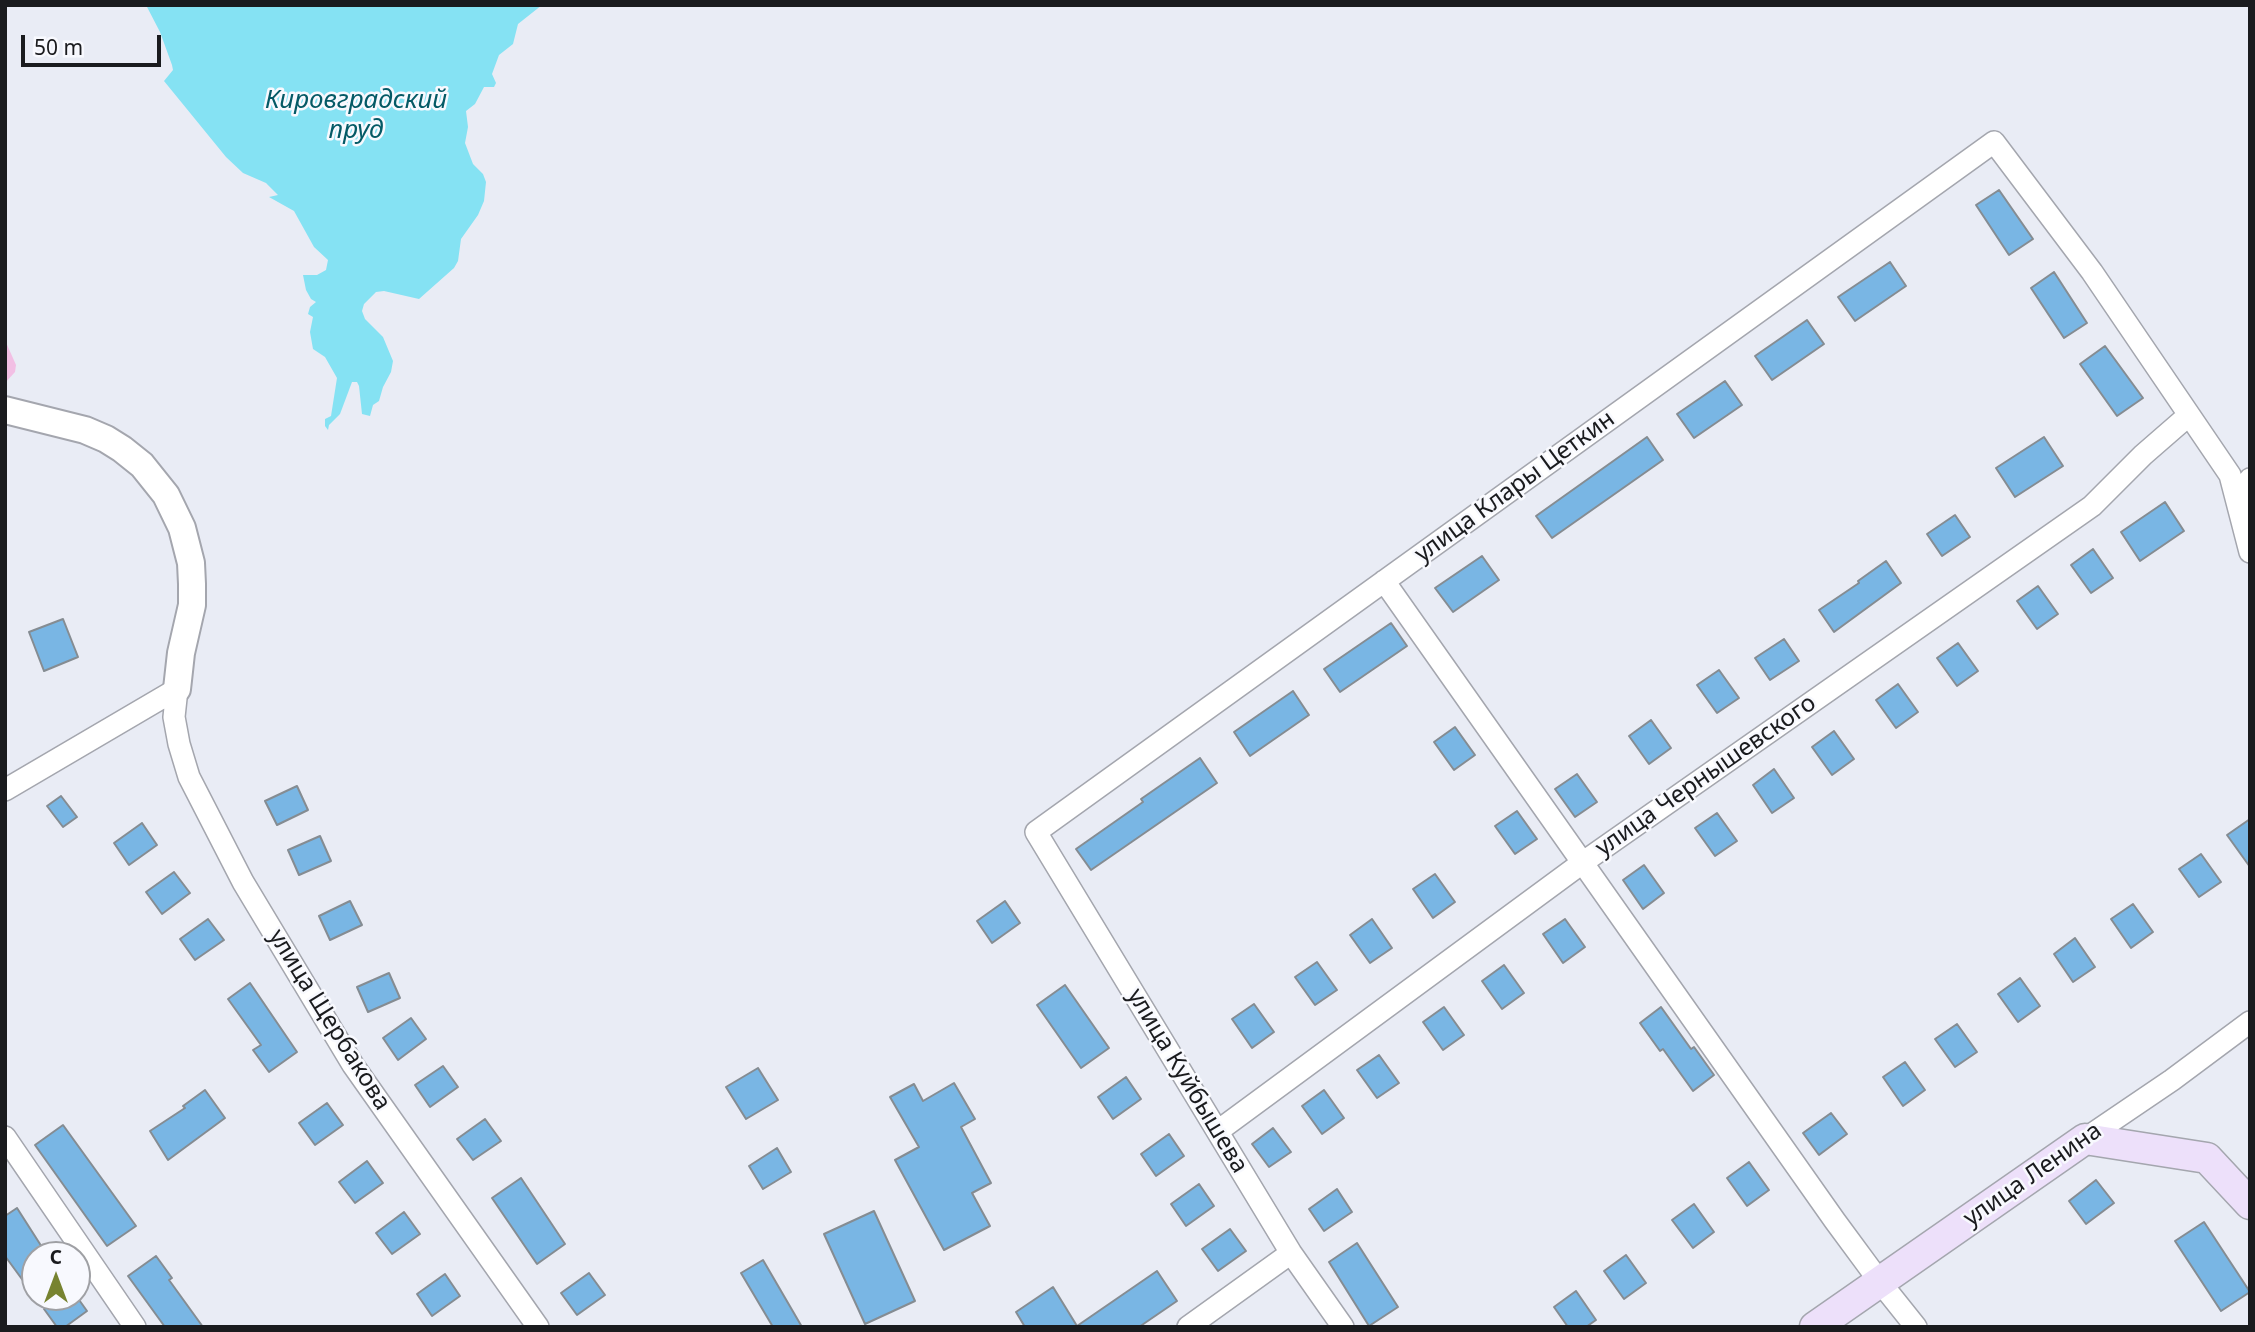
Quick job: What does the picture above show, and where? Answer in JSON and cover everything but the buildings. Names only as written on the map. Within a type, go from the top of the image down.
[{"type":"main road","name":"улица Ленина","points":[[1815,1327],[2085,1139]]},
{"type":"main road","points":[[2085,1139],[2207,1158],[2250,1203]]},
{"type":"street","name":"улица Клары Цеткин","points":[[1036,832],[1994,142],[2092,272],[2189,415]]},
{"type":"street","points":[[5,410],[85,430],[106,439],[142,466],[166,495],[182,528],[192,574],[192,605],[181,653],[177,689],[5,790]]},
{"type":"street","points":[[2189,415],[2230,475],[2250,552]]},
{"type":"street","name":"улица Чернышевского","points":[[1218,1131],[1582,863],[2092,506],[2189,415]]},
{"type":"street","points":[[2244,524],[2250,479]]},
{"type":"street","points":[[1384,581],[1880,1282],[1916,1327]]},
{"type":"street","name":"улица Щербакова","points":[[177,689],[174,717],[178,744],[189,777],[243,882],[353,1065],[538,1327]]},
{"type":"street","name":"улица Куйбышева","points":[[1036,832],[1291,1253],[1343,1327]]},
{"type":"street","name":"улица Ленина","points":[[2085,1139],[2172,1080],[2250,1022]]},
{"type":"street","points":[[5,1137],[135,1327]]},
{"type":"street","points":[[1188,1327],[1291,1253]]},
{"type":"shaded area","points":[[5,340],[16,365],[15,372],[5,383]]},
{"type":"water","name":"Кировградский пруд","points":[[146,5],[542,5],[518,24],[513,44],[499,55],[492,74],[496,83],[494,87],[484,87],[475,104],[466,111],[468,127],[465,143],[473,164],[483,174],[486,182],[484,201],[478,215],[461,239],[458,261],[454,268],[419,299],[384,291],[376,292],[364,304],[362,311],[365,319],[383,337],[393,361],[379,401],[373,405],[370,416],[362,414],[359,386],[357,382],[352,382],[340,414],[329,425],[328,430],[325,426],[325,419],[331,416],[337,378],[325,357],[313,349],[310,332],[313,317],[308,314],[310,307],[316,302],[306,290],[303,275],[317,275],[326,270],[328,260],[314,247],[294,211],[269,197],[278,195],[266,183],[243,173],[226,157],[164,81],[173,70],[172,65],[160,32]]}]
